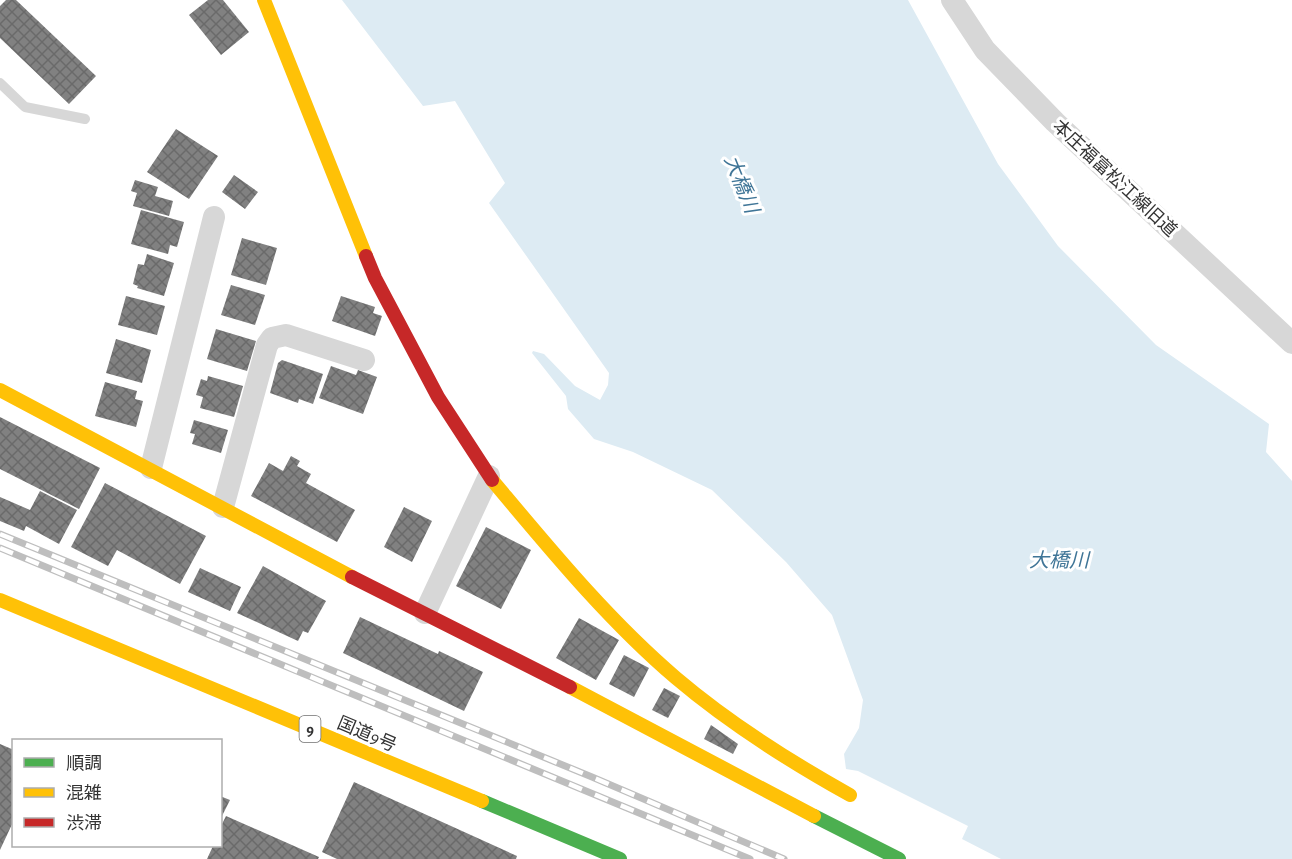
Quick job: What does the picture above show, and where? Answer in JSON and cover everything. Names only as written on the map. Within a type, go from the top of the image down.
[{"type":"main road","points":[[264,0],[375,278],[438,396],[489,476],[578,583],[676,678],[786,759],[850,795]]},
{"type":"main road","points":[[0,390],[425,613],[537,669],[702,759],[899,859]]},
{"type":"main road","name":"国道9号","points":[[0,600],[620,859]]},
{"type":"street","name":"本庄福富松江線旧道","points":[[952,0],[985,50],[1055,122],[1292,343]]},
{"type":"street","points":[[151,468],[214,217]]},
{"type":"street","points":[[223,507],[267,345],[272,338],[286,335],[364,360]]},
{"type":"street","points":[[425,613],[489,476]]},
{"type":"lane","points":[[0,83],[25,107],[85,119]]},
{"type":"water","name":"大橋川","points":[[342,0],[908,0],[998,164],[1058,246],[1156,345],[1269,424],[1266,452],[1292,481],[1292,859],[1001,859],[962,839],[968,826],[858,771],[846,769],[844,754],[859,728],[863,700],[832,615],[786,562],[712,490],[633,452],[594,439],[568,409],[566,396],[532,353],[533,351],[544,354],[575,386],[600,400],[608,385],[609,373],[489,203],[505,183],[455,101],[423,106]]},
{"type":"building","points":[[6,0],[16,0],[96,76],[69,104],[0,38],[0,6]]},
{"type":"building","points":[[208,0],[223,0],[249,32],[221,55],[189,15]]},
{"type":"building","points":[[176,129],[218,156],[189,199],[147,172]]},
{"type":"building","points":[[234,175],[258,192],[245,209],[222,192]]},
{"type":"building","points":[[135,180],[158,187],[155,196],[173,201],[169,216],[133,206],[137,193],[131,191]]},
{"type":"building","points":[[141,210],[184,222],[177,247],[170,245],[168,254],[131,244]]},
{"type":"building","points":[[242,238],[277,248],[266,285],[231,275]]},
{"type":"building","points":[[147,254],[174,263],[164,296],[137,288],[138,286],[133,284],[138,264],[144,265]]},
{"type":"building","points":[[231,285],[265,295],[255,325],[221,315]]},
{"type":"building","points":[[126,296],[165,306],[157,335],[118,325]]},
{"type":"building","points":[[341,296],[375,307],[373,313],[382,316],[375,336],[332,321]]},
{"type":"building","points":[[216,329],[256,341],[247,371],[207,359]]},
{"type":"building","points":[[116,339],[151,350],[142,383],[106,373]]},
{"type":"building","points":[[282,360],[323,374],[313,404],[299,399],[298,403],[270,393],[278,363]]},
{"type":"building","points":[[331,366],[356,375],[358,370],[377,377],[363,414],[319,398]]},
{"type":"building","points":[[208,376],[243,386],[234,417],[200,408],[203,397],[196,395],[201,379],[207,381]]},
{"type":"building","points":[[105,382],[137,391],[135,399],[143,401],[136,427],[95,416]]},
{"type":"building","points":[[0,417],[100,468],[79,509],[0,469]]},
{"type":"building","points":[[194,420],[228,430],[221,453],[192,444],[195,434],[190,433]]},
{"type":"building","points":[[291,456],[300,461],[297,466],[311,474],[306,483],[355,510],[337,542],[251,496],[269,463],[283,471]]},
{"type":"building","points":[[105,483],[206,536],[180,584],[117,550],[108,566],[71,547]]},
{"type":"building","points":[[40,491],[77,510],[59,544],[26,526],[24,531],[0,521],[0,497],[30,510]]},
{"type":"building","points":[[404,507],[432,521],[412,562],[384,547]]},
{"type":"building","points":[[486,527],[531,550],[501,609],[456,586]]},
{"type":"building","points":[[263,566],[326,601],[308,633],[303,631],[298,641],[237,613]]},
{"type":"building","points":[[200,568],[241,587],[230,611],[188,592]]},
{"type":"building","points":[[360,617],[438,654],[439,651],[483,672],[464,711],[343,653]]},
{"type":"building","points":[[579,618],[619,640],[596,680],[556,658]]},
{"type":"building","points":[[624,655],[649,668],[634,697],[609,684]]},
{"type":"building","points":[[664,688],[680,696],[668,718],[652,710]]},
{"type":"building","points":[[711,725],[738,744],[733,754],[704,739]]},
{"type":"building","points":[[0,744],[12,749],[12,824],[0,850]]},
{"type":"building","points":[[354,782],[517,856],[516,859],[337,859],[322,852]]},
{"type":"building","points":[[222,797],[230,800],[222,816]]},
{"type":"building","points":[[226,816],[319,857],[318,859],[207,859],[213,847],[222,847],[222,824]]},
{"type":"railway","points":[[0,534],[592,777],[784,859]]},
{"type":"railway","points":[[0,548],[750,859]]},
{"type":"traffic: fast","points":[[482,801],[620,859]]},
{"type":"traffic: fast","points":[[814,816],[899,859]]},
{"type":"traffic: slow","points":[[264,0],[366,256]]},
{"type":"traffic: slow","points":[[0,390],[352,577]]},
{"type":"traffic: slow","points":[[492,480],[603,608],[676,678],[760,741],[850,795]]},
{"type":"traffic: slow","points":[[0,600],[482,801]]},
{"type":"traffic: slow","points":[[570,687],[814,816]]},
{"type":"traffic: jam","points":[[366,256],[375,278],[438,397],[492,480]]},
{"type":"traffic: jam","points":[[352,577],[570,687]]}]
